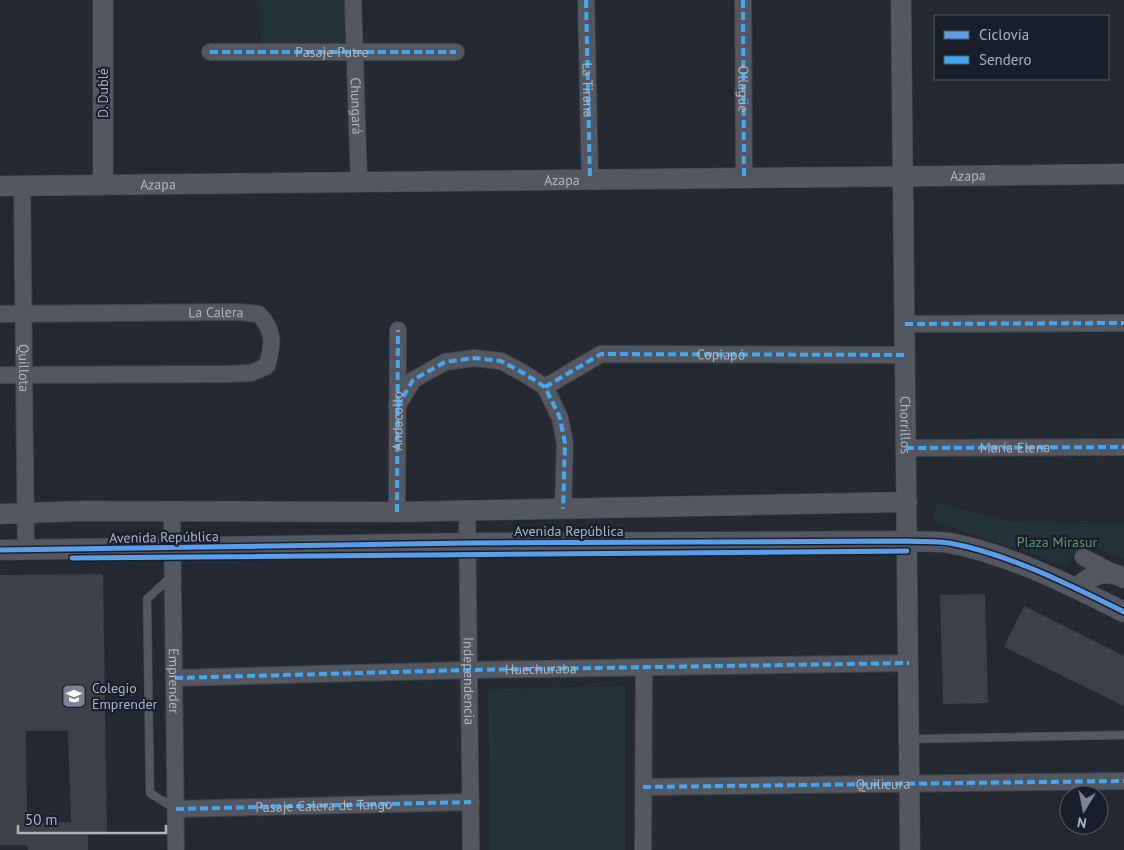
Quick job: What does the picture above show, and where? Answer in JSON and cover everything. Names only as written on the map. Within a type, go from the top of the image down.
[{"type":"street","name":"D. Dublé","points":[[103,0],[103,185]]},
{"type":"street","name":"Chungará","points":[[353,0],[358,182]]},
{"type":"street","name":"La Tirana","points":[[586,0],[590,180]]},
{"type":"street","name":"Ollagüe","points":[[743,0],[744,178]]},
{"type":"street","name":"Chorrillos","points":[[901,0],[910,850]]},
{"type":"street","name":"Pasaje Putre","points":[[210,52],[456,52]]},
{"type":"street","name":"Azapa","points":[[0,186],[1124,174]]},
{"type":"street","name":"Quillota","points":[[22,186],[26,550]]},
{"type":"street","name":"La Calera","points":[[0,314],[236,312],[258,314],[268,325],[272,346],[267,366],[250,372],[226,374],[0,375]]},
{"type":"street","points":[[905,324],[1124,323]]},
{"type":"street","name":"Andacollo","points":[[398,330],[398,512]]},
{"type":"street","name":"Copiapó","points":[[545,387],[601,354],[905,355]]},
{"type":"street","points":[[397,407],[413,380],[445,362],[455,360],[474,358],[501,361],[545,387],[560,418],[565,443],[563,509]]},
{"type":"street","name":"María Elena","points":[[906,448],[1124,447]]},
{"type":"street","name":"Avenida República","points":[[0,514],[81,511],[398,512],[907,502]]},
{"type":"street","name":"Independencia","points":[[467,511],[471,850]]},
{"type":"street","name":"Emprender","points":[[172,512],[176,850]]},
{"type":"street","name":"Avenida República","points":[[0,550],[468,543],[907,541],[948,543],[992,553],[1076,588],[1124,612]]},
{"type":"street","points":[[1083,557],[1123,577]]},
{"type":"street","points":[[1076,588],[1089,578],[1099,574],[1117,574],[1123,577]]},
{"type":"street","name":"Huechuraba","points":[[174,678],[469,670],[908,663]]},
{"type":"street","points":[[643,850],[644,667]]},
{"type":"street","name":"Quilicura","points":[[643,787],[1124,781]]},
{"type":"street","name":"Pasaje Calera de Tango","points":[[176,809],[470,802]]},
{"type":"lane","points":[[173,575],[147,598],[150,793],[176,809]]},
{"type":"lane","points":[[909,739],[1124,735]]},
{"type":"green space","points":[[259,0],[345,0],[346,45],[261,45]]},
{"type":"green space","name":"Plaza Mirasur","points":[[936,502],[1010,522],[1124,525],[1124,559],[1082,542],[1066,567],[1030,553],[934,522]]},
{"type":"green space","points":[[625,686],[625,850],[490,850],[488,689]]},
{"type":"building","points":[[103,574],[107,834],[88,835],[88,850],[28,850],[27,845],[0,845],[0,575]],"holes":[[[26,731],[68,731],[71,822],[27,823]]]},
{"type":"building","points":[[985,594],[988,703],[943,704],[940,595]]},
{"type":"building","points":[[1024,606],[1124,656],[1124,706],[1004,647]]},
{"type":"marked path","points":[[586,0],[590,180]]},
{"type":"marked path","points":[[743,0],[744,178]]},
{"type":"marked path","points":[[210,52],[456,52]]},
{"type":"marked path","points":[[905,324],[1124,323]]},
{"type":"marked path","points":[[397,512],[398,330]]},
{"type":"marked path","points":[[545,387],[601,354],[905,355]]},
{"type":"marked path","points":[[397,407],[413,380],[445,362],[474,358],[501,361],[525,374],[545,387],[560,418],[565,443],[563,509]]},
{"type":"marked path","points":[[906,448],[1124,447]]},
{"type":"marked path","points":[[175,678],[469,670],[909,663]]},
{"type":"marked path","points":[[643,787],[1124,781]]},
{"type":"marked path","points":[[176,809],[471,802]]},
{"type":"cycle path","points":[[0,550],[468,543],[939,542],[971,548],[1016,562],[1061,581],[1124,612]]},
{"type":"cycle path","points":[[72,558],[907,551]]},
{"type":"place","name":"Colegio Emprender","points":[[74,696]]}]
